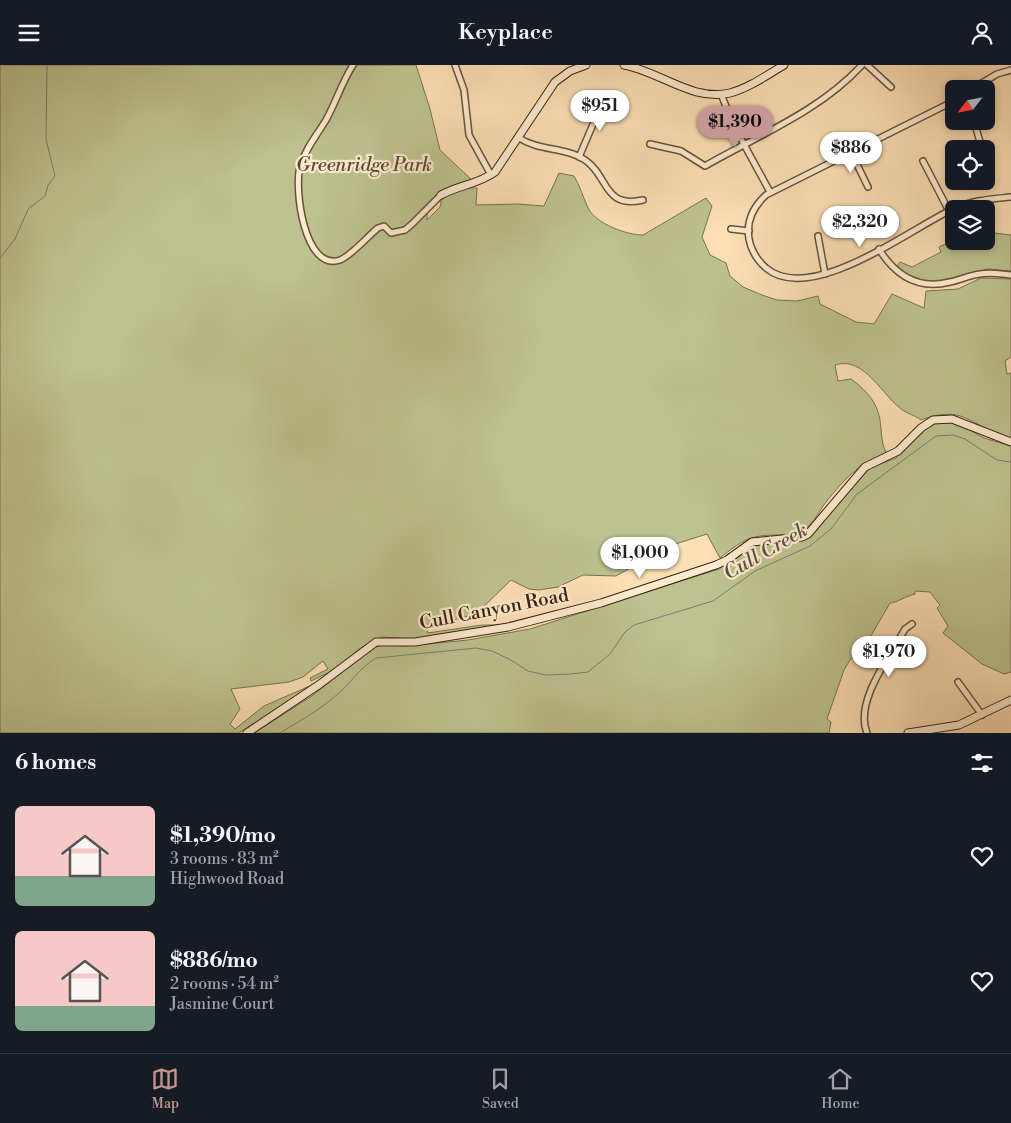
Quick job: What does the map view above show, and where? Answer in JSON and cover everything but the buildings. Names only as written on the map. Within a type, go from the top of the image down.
[{"type":"street","points":[[353,65],[307,152],[299,174],[303,225],[314,247],[322,256],[333,261],[342,259],[378,228],[384,226],[391,233],[405,229],[441,195],[491,175],[519,138],[555,83],[570,71],[586,65]]},
{"type":"street","points":[[455,65],[464,90],[468,135],[491,175]]},
{"type":"street","points":[[624,65],[633,66],[697,92],[721,94],[738,90],[784,65]]},
{"type":"street","points":[[650,144],[681,151],[705,165],[822,101],[844,85],[862,65]]},
{"type":"street","points":[[867,65],[891,87]]},
{"type":"street","points":[[987,80],[997,74],[1011,70]]},
{"type":"street","points":[[721,94],[724,107],[770,192]]},
{"type":"street","points":[[945,105],[770,192],[756,205],[750,218],[749,231],[754,254],[763,265],[775,274],[795,279],[825,274],[852,265],[945,214]]},
{"type":"street","points":[[579,157],[594,122],[589,109]]},
{"type":"street","points":[[519,138],[534,146],[579,157],[592,165],[606,189],[616,198],[634,202],[643,200]]},
{"type":"street","points":[[851,152],[868,187]]},
{"type":"street","points":[[923,161],[945,202]]},
{"type":"street","points":[[991,200],[1011,197]]},
{"type":"street","points":[[731,229],[749,231]]},
{"type":"street","points":[[818,236],[825,274]]},
{"type":"street","points":[[879,249],[898,272],[907,279],[922,284],[949,283],[978,274],[1011,275]]},
{"type":"street","name":"Cull Canyon Road","points":[[247,733],[376,642],[415,642],[508,627],[601,603],[716,565],[752,542],[802,537],[817,524],[865,467],[898,451],[921,428],[933,420],[952,419],[1011,442]]},
{"type":"street","points":[[867,733],[863,713],[868,697],[905,629],[912,624]]},
{"type":"street","points":[[958,682],[982,715]]},
{"type":"street","points":[[908,733],[953,727],[1011,700]]},
{"type":"green space","name":"Greenridge Park","points":[[0,65],[416,65],[430,109],[440,150],[474,182],[456,187],[436,197],[428,207],[427,220],[440,207],[442,196],[466,188],[477,188],[476,205],[518,204],[544,206],[559,173],[574,176],[588,208],[598,219],[621,231],[636,234],[643,235],[706,198],[712,206],[702,237],[710,255],[726,263],[730,276],[743,287],[777,300],[797,301],[818,296],[820,304],[856,322],[874,324],[892,294],[924,308],[926,291],[958,289],[981,278],[1011,279],[1011,357],[1005,361],[1007,374],[1011,373],[1011,438],[988,430],[960,416],[949,414],[937,415],[921,420],[896,405],[873,379],[855,366],[846,364],[835,365],[838,381],[851,379],[874,402],[887,454],[868,462],[851,474],[804,530],[787,535],[750,538],[720,558],[707,534],[669,546],[616,576],[583,575],[558,587],[539,590],[529,589],[511,580],[476,614],[426,627],[428,633],[482,625],[497,625],[418,639],[382,637],[359,649],[336,669],[311,681],[310,678],[328,669],[323,661],[303,677],[289,682],[231,689],[240,709],[230,724],[235,729],[264,706],[312,685],[239,733],[0,733]]},
{"type":"green space","points":[[995,233],[1011,235],[1011,271],[988,269],[936,282],[917,280],[907,276],[897,266],[900,262],[912,267],[941,252],[939,247],[945,244],[945,250],[995,250]]},
{"type":"green space","points":[[954,421],[984,438],[1011,446],[1011,672],[1004,674],[982,664],[943,633],[948,626],[937,608],[940,605],[930,592],[915,591],[915,594],[890,603],[864,648],[850,660],[844,670],[827,719],[831,722],[829,733],[254,733],[312,696],[372,648],[382,645],[406,646],[468,640],[530,629],[719,569],[754,546],[765,542],[798,542],[814,533],[867,469],[896,458],[918,434],[936,423]]},
{"type":"waterway","points":[[0,258],[15,239],[28,209],[45,196],[48,185],[55,176],[46,139],[47,65]]},
{"type":"waterway","name":"Cull Creek","points":[[280,733],[327,703],[376,658],[476,648],[492,651],[528,671],[546,675],[588,672],[610,654],[625,632],[634,625],[713,601],[755,571],[810,546],[831,529],[857,494],[936,436],[953,435],[965,439],[997,460],[1011,462]]}]
